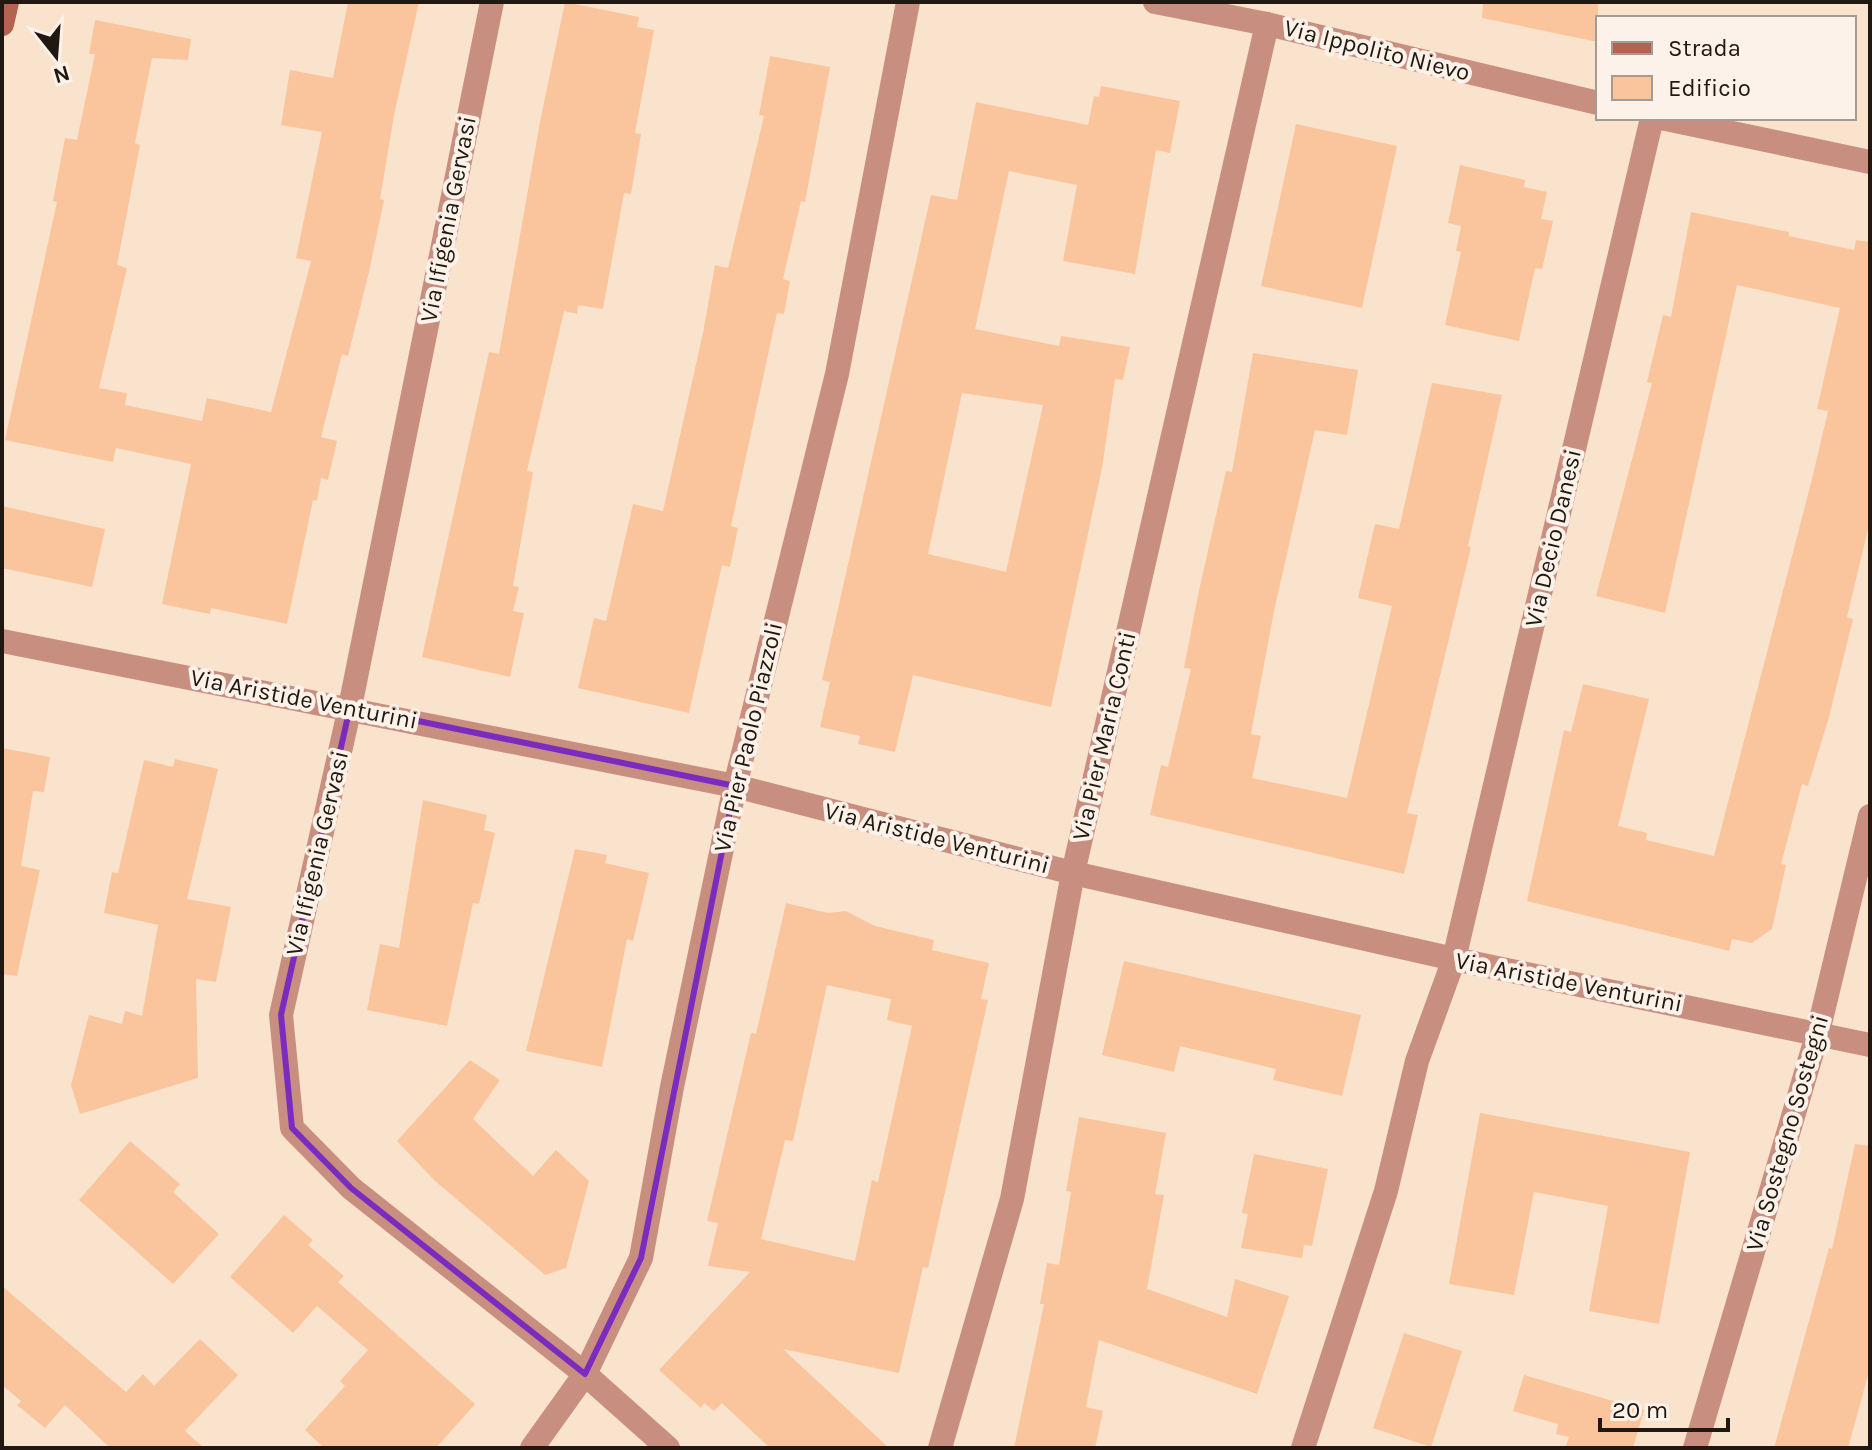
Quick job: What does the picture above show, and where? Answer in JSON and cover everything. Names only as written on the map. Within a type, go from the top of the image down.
[{"type":"main road","points":[[2,24],[7,2]]},
{"type":"street","name":"Via Ifigenia Gervasi","points":[[492,2],[350,707],[281,1015],[292,1128],[351,1188],[585,1374],[668,1448]]},
{"type":"street","name":"Via Pier Paolo Piazzoli","points":[[532,1448],[585,1374],[641,1258],[675,1072],[735,786],[837,374],[908,2]]},
{"type":"street","name":"Via Ippolito Nievo","points":[[1155,2],[1267,24],[1596,103]]},
{"type":"street","name":"Via Pier Maria Conti","points":[[940,1448],[1012,1199],[1073,873],[1267,24]]},
{"type":"street","name":"Via Decio Danesi","points":[[1303,1448],[1386,1191],[1417,1061],[1454,959],[1652,120]]},
{"type":"street","points":[[1670,120],[1870,162]]},
{"type":"street","name":"Via Aristide Venturini","points":[[2,641],[350,707],[735,786],[1073,873],[1454,959],[1870,1045]]},
{"type":"street","name":"Via Sostegno Sostegni","points":[[1695,1448],[1818,1032],[1870,816]]},
{"type":"highlighted area","points":[[350,707],[735,786],[641,1258],[585,1374],[351,1188],[292,1128],[281,1015]]},
{"type":"building","points":[[348,2],[419,2],[394,115],[380,199],[384,200],[369,272],[348,356],[342,354],[321,437],[337,441],[328,480],[321,478],[317,501],[313,500],[287,624],[211,608],[210,614],[162,604],[191,464],[116,448],[113,462],[5,440],[57,202],[53,201],[65,138],[77,140],[95,54],[89,54],[95,20],[191,39],[188,60],[152,58],[135,143],[140,145],[117,265],[127,268],[99,388],[127,393],[125,405],[202,421],[207,398],[271,412],[311,261],[296,258],[322,132],[281,125],[290,70],[333,78]]},
{"type":"building","points":[[565,2],[639,17],[637,27],[654,30],[635,133],[641,134],[631,194],[624,193],[603,309],[578,305],[577,314],[564,311],[527,471],[533,472],[513,586],[519,587],[513,611],[524,613],[510,677],[422,657],[489,352],[499,354],[540,122]]},
{"type":"building","points":[[1483,2],[1598,2],[1596,42],[1482,18]]},
{"type":"building","points":[[770,56],[830,67],[805,202],[801,201],[783,279],[790,281],[784,314],[777,313],[731,526],[738,528],[730,567],[722,565],[689,713],[578,688],[594,618],[606,621],[633,504],[663,511],[715,265],[728,268],[764,116],[759,115]]},
{"type":"building","points":[[1101,86],[1180,101],[1170,153],[1156,150],[1135,274],[1063,261],[1077,185],[1009,171],[975,329],[1059,346],[1061,336],[1130,347],[1123,380],[1115,379],[1102,468],[1051,707],[913,675],[895,752],[858,744],[860,736],[820,727],[830,682],[822,680],[931,195],[957,200],[976,102],[1088,125],[1094,96],[1099,97]],"holes":[[[962,393],[1043,405],[1006,572],[928,554]]]},
{"type":"building","points":[[1296,124],[1397,146],[1362,308],[1261,286]]},
{"type":"building","points":[[1460,165],[1525,180],[1524,187],[1547,192],[1541,219],[1553,221],[1542,269],[1535,268],[1519,341],[1445,325],[1461,252],[1456,251],[1461,226],[1448,223]]},
{"type":"building","points":[[1691,212],[1789,232],[1789,236],[1854,250],[1856,240],[1870,242],[1870,521],[1847,617],[1853,619],[1829,717],[1808,786],[1802,784],[1781,864],[1786,865],[1772,929],[1752,943],[1732,939],[1729,951],[1527,901],[1564,730],[1571,732],[1583,684],[1649,699],[1618,826],[1647,833],[1646,840],[1714,856],[1811,483],[1828,411],[1817,409],[1840,308],[1737,285],[1665,613],[1596,596],[1652,383],[1647,382],[1663,315],[1671,317]]},
{"type":"building","points":[[1253,353],[1358,370],[1347,435],[1315,430],[1274,611],[1251,734],[1261,736],[1252,778],[1347,798],[1392,606],[1358,598],[1375,524],[1399,529],[1432,383],[1502,395],[1468,546],[1471,547],[1407,813],[1418,815],[1404,874],[1150,815],[1161,765],[1168,767],[1191,669],[1184,668],[1198,595],[1226,471],[1232,472]]},
{"type":"building","points":[[2,506],[105,529],[92,587],[2,568]]},
{"type":"building","points":[[2,748],[50,757],[44,792],[33,791],[21,866],[40,870],[17,976],[2,974]]},
{"type":"building","points":[[175,759],[218,769],[187,899],[231,907],[216,982],[196,979],[198,1078],[80,1114],[71,1085],[89,1015],[122,1024],[125,1011],[142,1016],[158,925],[104,913],[112,872],[118,873],[144,760],[173,767]]},
{"type":"building","points":[[423,800],[487,815],[484,830],[495,833],[479,904],[473,903],[447,1026],[367,1010],[380,944],[399,948]]},
{"type":"building","points":[[575,849],[607,855],[605,863],[649,873],[633,941],[627,939],[602,1067],[526,1051]]},
{"type":"building","points":[[786,903],[828,913],[846,911],[875,926],[934,940],[932,950],[989,963],[981,999],[988,1000],[928,1268],[923,1267],[899,1373],[783,1349],[889,1448],[770,1448],[722,1403],[714,1411],[704,1403],[701,1408],[659,1370],[750,1272],[708,1266],[718,1223],[707,1221],[751,1033],[756,1034]],"holes":[[[827,985],[891,999],[887,1020],[912,1026],[878,1182],[872,1180],[855,1261],[761,1239],[785,1140],[793,1141]]]},
{"type":"building","points":[[1124,961],[1361,1015],[1342,1096],[1273,1080],[1276,1069],[1180,1046],[1174,1072],[1102,1055]]},
{"type":"building","points":[[470,1060],[500,1080],[473,1119],[533,1176],[556,1150],[589,1181],[566,1268],[545,1275],[434,1180],[397,1141]]},
{"type":"building","points":[[1480,1113],[1690,1152],[1659,1324],[1589,1311],[1608,1206],[1534,1192],[1514,1295],[1449,1284]]},
{"type":"building","points":[[1079,1117],[1166,1133],[1155,1194],[1164,1195],[1147,1289],[1227,1317],[1235,1279],[1289,1296],[1257,1394],[1099,1340],[1086,1407],[1103,1411],[1095,1448],[1014,1448],[1044,1304],[1040,1304],[1047,1263],[1059,1265],[1071,1192],[1066,1191]]},
{"type":"building","points":[[130,1141],[180,1184],[173,1192],[219,1234],[173,1284],[79,1200]]},
{"type":"building","points":[[1855,1144],[1870,1146],[1870,1368],[1848,1448],[1774,1448],[1829,1248],[1832,1249]]},
{"type":"building","points":[[1254,1154],[1328,1169],[1312,1246],[1304,1245],[1302,1258],[1241,1248],[1248,1214],[1242,1213]]},
{"type":"building","points":[[284,1215],[313,1240],[308,1245],[344,1276],[338,1282],[475,1404],[436,1448],[324,1448],[305,1430],[345,1386],[340,1381],[368,1350],[317,1306],[293,1333],[230,1277]]},
{"type":"building","points":[[2,1286],[126,1392],[143,1374],[154,1386],[200,1339],[238,1375],[185,1431],[204,1448],[110,1448],[65,1405],[45,1428],[17,1405],[21,1401],[2,1385]]},
{"type":"building","points":[[1404,1333],[1462,1351],[1431,1447],[1373,1428]]},
{"type":"building","points":[[1524,1375],[1644,1410],[1633,1448],[1565,1448],[1569,1437],[1556,1434],[1558,1424],[1513,1411]]}]
